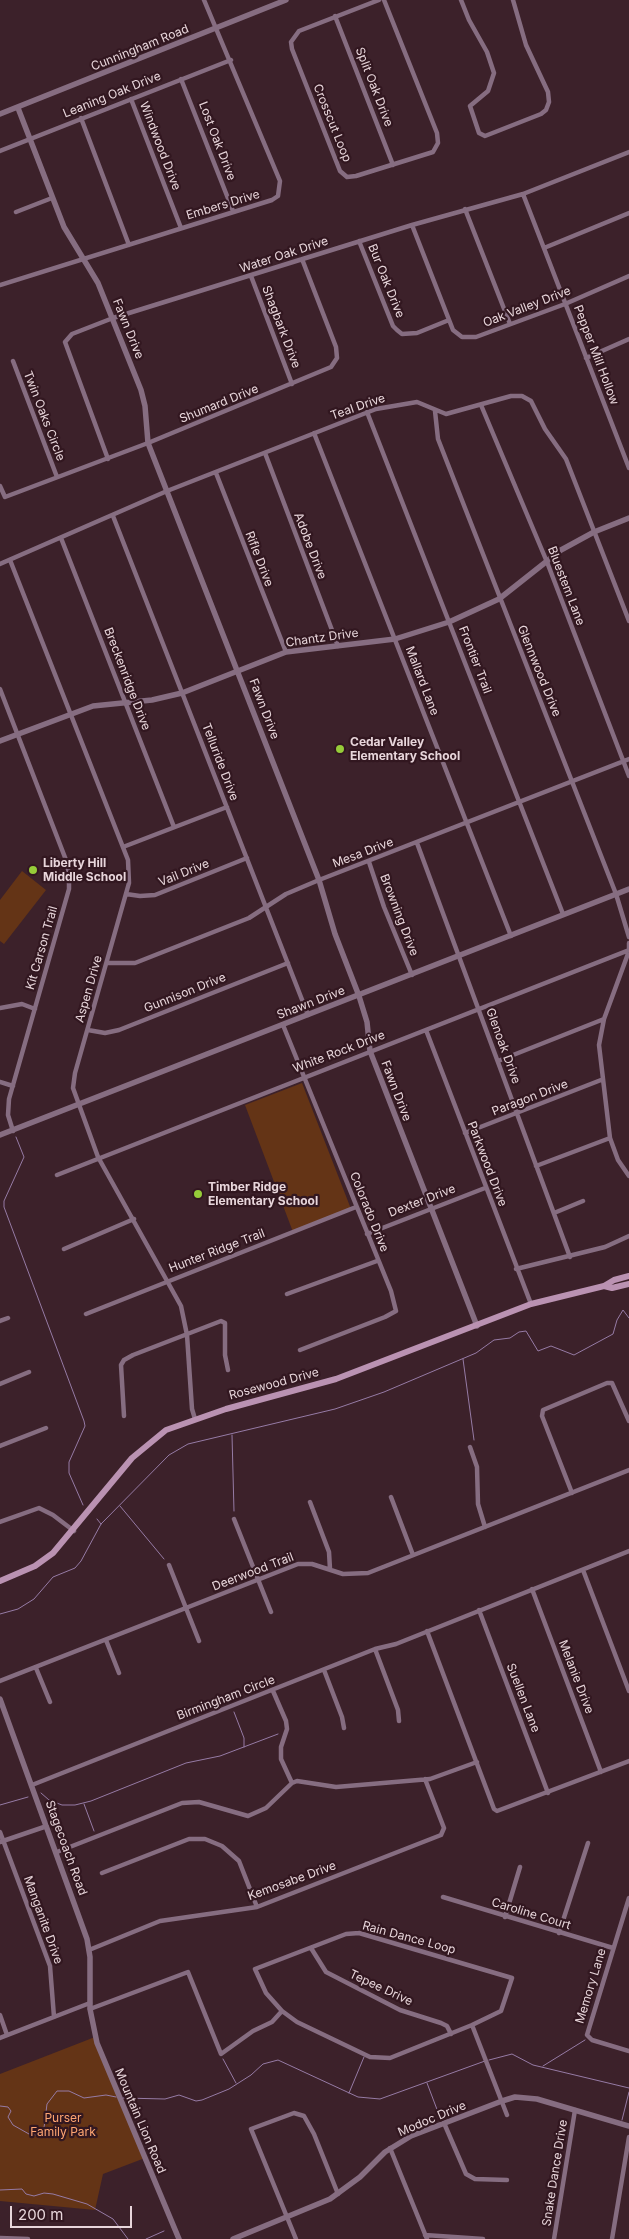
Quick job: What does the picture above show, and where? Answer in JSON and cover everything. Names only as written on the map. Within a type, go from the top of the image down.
[{"type":"main road","name":"Rosewood Drive","points":[[0,1581],[40,1563],[53,1552],[74,1531],[142,1448],[166,1430],[195,1419],[336,1379],[478,1326],[531,1304],[604,1286],[614,1280],[629,1276]]},
{"type":"main road","name":"Rosewood Drive","points":[[604,1286],[612,1288],[629,1284]]},
{"type":"street","name":"Embers Drive","points":[[0,286],[272,200],[278,196],[281,187],[231,60],[204,0]]},
{"type":"street","name":"Cunningham Road","points":[[0,114],[286,0]]},
{"type":"street","name":"Crosscut Loop","points":[[378,0],[300,31],[293,38],[292,49],[340,171],[351,177],[433,152],[438,139],[384,0]]},
{"type":"street","points":[[460,0],[468,20],[487,52],[494,73],[488,91],[470,106],[479,133],[485,136],[540,114],[546,110],[549,102],[548,92],[526,45],[513,0]]},
{"type":"street","name":"Split Oak Drive","points":[[336,16],[393,165]]},
{"type":"street","name":"Leaning Oak Drive","points":[[0,151],[231,60]]},
{"type":"street","name":"Lost Oak Drive","points":[[182,78],[234,211]]},
{"type":"street","name":"Windwood Drive","points":[[131,99],[181,228]]},
{"type":"street","name":"Fawn Drive","points":[[18,108],[64,227],[104,294],[141,390],[145,406],[148,444],[319,880],[335,934],[367,1022],[370,1051],[478,1326]]},
{"type":"street","points":[[81,118],[129,245]]},
{"type":"street","name":"Water Oak Drive","points":[[108,458],[65,342],[72,334],[113,318],[302,259],[465,209],[523,194],[629,152]]},
{"type":"street","name":"Pepper Mill Hollow","points":[[523,194],[629,468]]},
{"type":"street","points":[[16,212],[52,198]]},
{"type":"street","points":[[465,209],[510,324]]},
{"type":"street","points":[[544,248],[629,213]]},
{"type":"street","name":"Oak Valley Drive","points":[[412,225],[453,330],[462,337],[476,337],[565,304],[629,276]]},
{"type":"street","name":"Bur Oak Drive","points":[[360,241],[396,330],[402,334],[417,333],[449,320]]},
{"type":"street","name":"Shumard Drive","points":[[0,486],[5,497],[148,444],[331,367],[338,352],[302,259]]},
{"type":"street","name":"Shagbark Drive","points":[[251,276],[292,384]]},
{"type":"street","points":[[586,358],[629,339]]},
{"type":"street","name":"Twin Oaks Circle","points":[[13,362],[57,477]]},
{"type":"street","name":"Teal Drive","points":[[0,564],[168,491],[367,412],[394,405],[417,402],[446,414],[517,396],[527,398],[531,402],[545,429],[563,452],[629,621]]},
{"type":"street","name":"Bluestem Lane","points":[[481,405],[547,562],[629,776]]},
{"type":"street","name":"Glennwood Drive","points":[[435,411],[438,440],[616,894],[629,937]]},
{"type":"street","name":"Frontier Trail","points":[[367,412],[563,914]]},
{"type":"street","name":"Mallard Lane","points":[[314,433],[511,936]]},
{"type":"street","name":"Adobe Drive","points":[[265,453],[338,646]]},
{"type":"street","name":"Rifle Drive","points":[[216,473],[286,652]]},
{"type":"street","name":"Telluride Drive","points":[[113,516],[308,1015]]},
{"type":"street","name":"Chantz Drive","points":[[0,742],[93,706],[152,700],[182,693],[286,652],[395,639],[449,622],[499,599],[561,550],[594,532],[629,518]]},
{"type":"street","name":"Breckenridge Drive","points":[[61,538],[174,827]]},
{"type":"street","name":"Aspen Drive","points":[[10,560],[123,847],[130,873],[108,963],[74,1081],[74,1095],[98,1157],[181,1306],[187,1335],[192,1409],[195,1419]]},
{"type":"street","name":"Kit Carson Trail","points":[[0,689],[66,860],[69,874],[69,889],[8,1108],[13,1131]]},
{"type":"street","name":"Mesa Drive","points":[[108,963],[136,963],[249,918],[286,894],[319,880],[629,759]]},
{"type":"street","points":[[123,847],[227,807]]},
{"type":"street","name":"Glenoak Drive","points":[[417,843],[570,1257]]},
{"type":"street","name":"Vail Drive","points":[[126,894],[140,896],[155,895],[247,858]]},
{"type":"street","name":"Browning Drive","points":[[369,862],[384,908],[412,975]]},
{"type":"street","name":"Shawn Drive","points":[[0,1136],[629,889]]},
{"type":"street","points":[[629,943],[629,950],[604,1019],[599,1045],[610,1138],[618,1160],[629,1176]]},
{"type":"street","name":"White Rock Drive","points":[[57,1175],[98,1157],[629,950]]},
{"type":"street","name":"Gunnison Drive","points":[[88,1030],[105,1033],[118,1030],[288,963]]},
{"type":"street","points":[[0,1008],[22,1004],[35,1009]]},
{"type":"street","points":[[498,1061],[604,1019]]},
{"type":"street","name":"Colorado Drive","points":[[283,1025],[391,1291],[396,1311],[300,1350]]},
{"type":"street","name":"Parkwood Drive","points":[[426,1030],[516,1270],[531,1304]]},
{"type":"street","name":"Paragon Drive","points":[[465,1134],[602,1080]]},
{"type":"street","points":[[0,1082],[13,1086]]},
{"type":"street","points":[[536,1166],[610,1138]]},
{"type":"street","name":"Dexter Drive","points":[[367,1234],[485,1188]]},
{"type":"street","points":[[554,1212],[583,1201]]},
{"type":"street","name":"Hunter Ridge Trail","points":[[86,1314],[356,1206]]},
{"type":"street","points":[[64,1249],[134,1219]]},
{"type":"street","points":[[516,1270],[605,1247],[629,1236]]},
{"type":"street","points":[[287,1294],[378,1261]]},
{"type":"street","points":[[0,1321],[8,1318]]},
{"type":"street","points":[[124,1416],[121,1365],[124,1360],[221,1321],[225,1324],[225,1356],[228,1370]]},
{"type":"street","points":[[0,1384],[29,1372]]},
{"type":"street","points":[[572,1493],[542,1416],[543,1410],[607,1383],[612,1383],[629,1421]]},
{"type":"street","points":[[0,1446],[46,1428]]},
{"type":"street","points":[[470,1447],[477,1467],[478,1504],[485,1527]]},
{"type":"street","name":"Deerwood Trail","points":[[0,1682],[298,1564],[312,1564],[343,1574],[362,1574],[629,1470]]},
{"type":"street","points":[[391,1497],[413,1555]]},
{"type":"street","points":[[310,1502],[329,1552],[330,1570]]},
{"type":"street","points":[[0,1522],[39,1508],[53,1515],[74,1531]]},
{"type":"street","points":[[234,1519],[271,1612]]},
{"type":"street","name":"Birmingham Circle","points":[[32,1785],[375,1649],[396,1644],[629,1552]]},
{"type":"street","points":[[169,1565],[199,1641]]},
{"type":"street","points":[[583,1570],[629,1691]]},
{"type":"street","name":"Melanie Drive","points":[[532,1589],[601,1772]]},
{"type":"street","name":"Suellen Lane","points":[[479,1610],[548,1793]]},
{"type":"street","points":[[427,1631],[494,1809],[497,1811],[629,1761]]},
{"type":"street","points":[[106,1640],[119,1673]]},
{"type":"street","points":[[375,1649],[398,1710],[400,1721]]},
{"type":"street","points":[[36,1668],[50,1702]]},
{"type":"street","points":[[324,1670],[342,1717],[344,1728]]},
{"type":"street","points":[[273,1691],[286,1720],[286,1729],[281,1747],[281,1759],[292,1783]]},
{"type":"street","name":"Stagecoach Road","points":[[0,1699],[83,1926],[89,1950],[90,2006]]},
{"type":"street","points":[[57,1852],[182,1803],[199,1802],[237,1814],[254,1814],[266,1808],[292,1783],[302,1781],[336,1787],[436,1778],[477,1762]]},
{"type":"street","name":"Kemosabe Drive","points":[[89,1950],[160,1921],[257,1907],[441,1835],[444,1828],[425,1779]]},
{"type":"street","points":[[2,1842],[47,1826]]},
{"type":"street","name":"Manganite Drive","points":[[0,1832],[2,1842],[50,1966],[54,2017]]},
{"type":"street","points":[[102,1873],[188,1840],[205,1839],[222,1846],[239,1861],[257,1907]]},
{"type":"street","points":[[559,1933],[588,1843]]},
{"type":"street","points":[[505,1917],[520,1867]]},
{"type":"street","name":"Caroline Court","points":[[443,1897],[613,1948]]},
{"type":"street","name":"Memory Lane","points":[[629,1898],[587,2035],[592,2040],[629,2052]]},
{"type":"street","name":"Rain Dance Loop","points":[[359,1933],[512,1978],[501,2011],[451,2034],[390,2058],[370,2057],[297,2022],[282,2011],[266,1993],[255,1969],[346,1934],[359,1933]]},
{"type":"street","name":"Tepee Drive","points":[[311,1948],[326,1972],[400,2010],[441,2023],[447,2026],[451,2034]]},
{"type":"street","points":[[0,2038],[54,2017],[188,1972],[221,2054],[253,2031],[272,2022],[282,2011]]},
{"type":"street","name":"Mountain Lion Road","points":[[90,2006],[97,2043],[178,2239]]},
{"type":"street","points":[[0,2015],[8,2035]]},
{"type":"street","points":[[472,2025],[507,2115]]},
{"type":"street","name":"Modoc Drive","points":[[233,2239],[338,2194],[390,2148],[411,2136],[515,2097],[537,2099],[629,2126]]},
{"type":"street","name":"Snake Dance Drive","points":[[554,2239],[575,2110]]},
{"type":"street","points":[[296,2239],[251,2129],[294,2113],[304,2116],[314,2134],[338,2194]]},
{"type":"street","points":[[444,2123],[466,2174],[475,2179],[507,2180]]},
{"type":"street","points":[[612,2239],[629,2137]]},
{"type":"street","points":[[390,2148],[426,2237],[483,2239]]},
{"type":"street","points":[[0,2238],[28,2239]]},
{"type":"green space","points":[[22,871],[46,890],[4,944],[0,941],[0,900]]},
{"type":"green space","points":[[302,1083],[351,1209],[293,1232],[245,1105]]},
{"type":"green space","name":"Purser Family Park","points":[[95,2037],[145,2158],[103,2174],[95,2210],[0,2201],[0,2074]]},
{"type":"waterway","points":[[16,1137],[24,1157],[4,1201],[4,1207],[84,1421],[85,1426],[69,1462],[69,1473],[83,1505]]},
{"type":"waterway","points":[[0,1614],[18,1609],[34,1599],[53,1577],[75,1568],[81,1561],[101,1524],[169,1455],[188,1444],[335,1409],[384,1392],[476,1353],[494,1340],[510,1338],[519,1332],[526,1331],[538,1351],[551,1346],[574,1355],[613,1334],[617,1320],[623,1310],[629,1318]]},
{"type":"waterway","points":[[463,1359],[474,1440]]},
{"type":"waterway","points":[[232,1435],[234,1511]]},
{"type":"waterway","points":[[120,1506],[164,1559]]},
{"type":"waterway","points":[[97,1519],[101,1524]]},
{"type":"waterway","points":[[234,1712],[244,1738],[244,1747]]},
{"type":"waterway","points":[[41,1793],[49,1800],[62,1805],[75,1805],[91,1801],[186,1763],[220,1756],[278,1734]]},
{"type":"waterway","points":[[0,1805],[28,1797]]},
{"type":"waterway","points":[[84,1804],[94,1831]]},
{"type":"waterway","points":[[543,2066],[585,2040]]},
{"type":"waterway","points":[[489,2060],[512,2054],[533,2065],[629,2088]]},
{"type":"waterway","points":[[349,2093],[364,2057]]},
{"type":"waterway","points":[[223,2059],[236,2083]]},
{"type":"waterway","points":[[123,2098],[165,2099],[179,2095],[196,2101],[202,2100],[229,2089],[251,2075],[263,2064],[278,2060],[358,2097],[380,2099],[485,2061]]},
{"type":"waterway","points":[[427,2083],[441,2120]]},
{"type":"waterway","points":[[0,2106],[8,2107],[11,2111],[8,2117],[13,2125],[29,2134],[43,2136],[47,2104],[57,2091],[69,2091],[84,2098],[106,2095],[116,2097]]},
{"type":"waterway","points":[[622,2120],[629,2092]]},
{"type":"waterway","points":[[0,2190],[22,2189],[26,2194],[34,2196],[44,2193],[53,2194],[87,2204],[113,2219],[128,2239]]},
{"type":"waterway","points":[[146,2239],[164,2231]]},
{"type":"place","name":"Cedar Valley Elementary School","points":[[340,749]]},
{"type":"place","name":"Liberty Hill Middle School","points":[[33,870]]},
{"type":"place","name":"Timber Ridge Elementary School","points":[[198,1194]]}]
